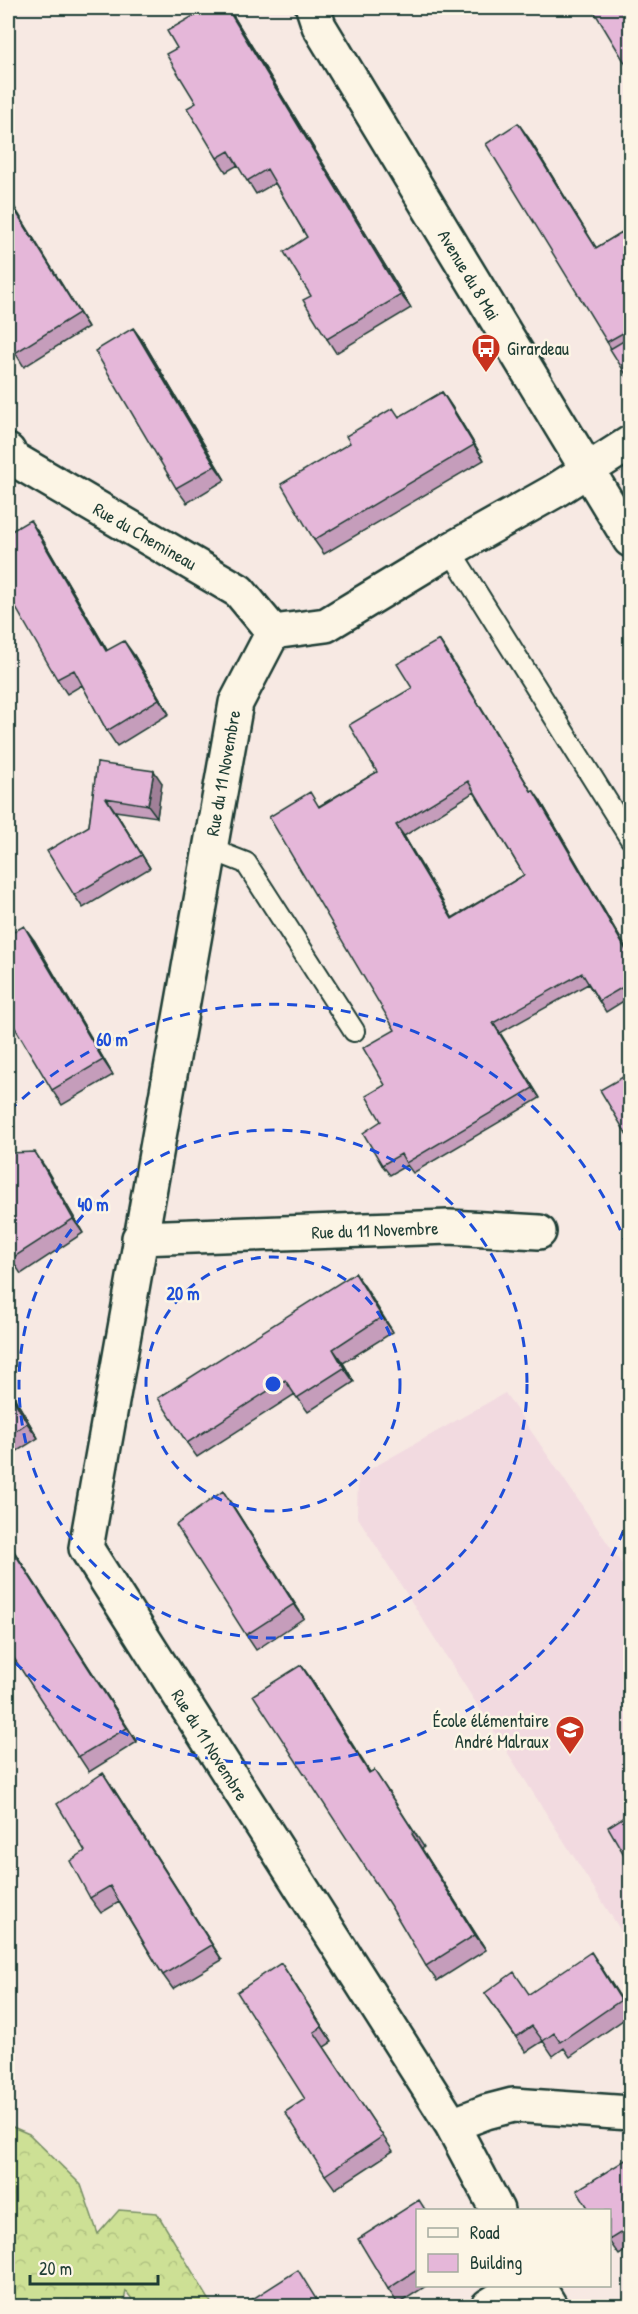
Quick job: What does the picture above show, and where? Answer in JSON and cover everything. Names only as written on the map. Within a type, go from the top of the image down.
[{"type":"street","name":"Avenue du 8 Mai","points":[[313,8],[319,26],[630,540]]},
{"type":"street","points":[[273,632],[326,625],[630,443]]},
{"type":"street","name":"Rue du Chemineau","points":[[9,457],[239,591],[273,632]]},
{"type":"street","name":"Rue du 11 Novembre","points":[[273,632],[236,703],[139,1238],[86,1548],[452,2126],[496,2209]]},
{"type":"street","name":"Rue du 11 Novembre","points":[[139,1238],[449,1227],[539,1232]]},
{"type":"street","points":[[452,2126],[486,2112],[513,2105],[630,2114]]},
{"type":"street","points":[[488,2307],[518,2287]]},
{"type":"street","points":[[539,2287],[550,2307]]},
{"type":"lane","points":[[450,550],[630,838]]},
{"type":"lane","points":[[210,849],[246,863],[354,1031]]},
{"type":"shaded area","name":"École élémentaire André Malraux","points":[[505,1393],[622,1564],[630,1559],[630,1945],[357,1516],[358,1476]]},
{"type":"green space","points":[[8,2125],[29,2134],[81,2185],[98,2234],[119,2210],[157,2213],[213,2306],[137,2306],[126,2291],[123,2306],[8,2306]]},
{"type":"building","points":[[207,8],[227,8],[401,295],[327,339],[303,300],[311,296],[284,252],[307,237],[267,169],[247,181],[229,151],[217,158],[187,108],[196,103],[166,54],[177,48],[167,31]]},
{"type":"building","points":[[592,8],[630,8],[630,71]]},
{"type":"building","points":[[518,123],[596,248],[622,232],[630,247],[630,329],[607,342],[486,144]]},
{"type":"building","points":[[8,199],[79,313],[15,353],[8,341]]},
{"type":"building","points":[[133,328],[215,466],[176,488],[95,351]]},
{"type":"building","points":[[630,337],[630,374],[627,376],[610,349]]},
{"type":"building","points":[[442,392],[474,445],[314,540],[281,484],[350,443],[346,436],[393,408],[399,417]]},
{"type":"building","points":[[30,520],[106,651],[124,641],[159,699],[107,731],[74,670],[57,679],[8,594],[8,533]]},
{"type":"building","points":[[439,640],[531,791],[533,790],[630,957],[630,983],[599,1001],[582,973],[493,1023],[533,1088],[406,1163],[401,1154],[382,1165],[363,1133],[381,1121],[366,1096],[385,1085],[363,1048],[395,1030],[269,817],[310,792],[319,807],[377,772],[349,725],[412,688],[397,664]],"holes":[[[468,781],[524,875],[452,919],[396,825]]]},
{"type":"building","points":[[97,763],[154,771],[148,805],[106,798],[142,855],[74,895],[47,851],[89,826]]},
{"type":"building","points":[[24,926],[103,1060],[52,1090],[8,1016],[8,935]]},
{"type":"building","points":[[630,1073],[630,1140],[600,1090]]},
{"type":"building","points":[[35,1152],[73,1219],[11,1259],[8,1254],[8,1157],[9,1153]]},
{"type":"building","points":[[355,1273],[382,1317],[333,1349],[344,1368],[297,1398],[285,1380],[187,1443],[158,1398]]},
{"type":"building","points":[[8,1390],[27,1423],[8,1436]]},
{"type":"building","points":[[223,1491],[294,1604],[246,1635],[176,1525]]},
{"type":"building","points":[[8,1543],[127,1728],[78,1757],[8,1649]]},
{"type":"building","points":[[301,1665],[369,1773],[374,1770],[414,1832],[412,1834],[475,1935],[426,1966],[390,1905],[253,1695]]},
{"type":"building","points":[[103,1773],[212,1945],[163,1975],[110,1886],[90,1898],[70,1861],[85,1851],[57,1804]]},
{"type":"building","points":[[630,1813],[630,1865],[608,1827]]},
{"type":"building","points":[[591,1952],[621,2000],[560,2042],[554,2033],[543,2041],[532,2026],[516,2037],[485,1993],[514,1972],[529,1994]]},
{"type":"building","points":[[281,1963],[322,2027],[314,2032],[383,2136],[325,2175],[285,2112],[305,2099],[237,1992]]},
{"type":"building","points":[[630,2157],[630,2227],[611,2239],[611,2209],[589,2209],[577,2190]]},
{"type":"building","points":[[419,2200],[425,2209],[416,2209],[416,2271],[388,2289],[358,2239]]},
{"type":"building","points":[[298,2270],[321,2307],[240,2307]]},
{"type":"place","name":"Girardeau","points":[[486,374]]},
{"type":"place","name":"École élémentaire André Malraux","points":[[570,1756]]}]
